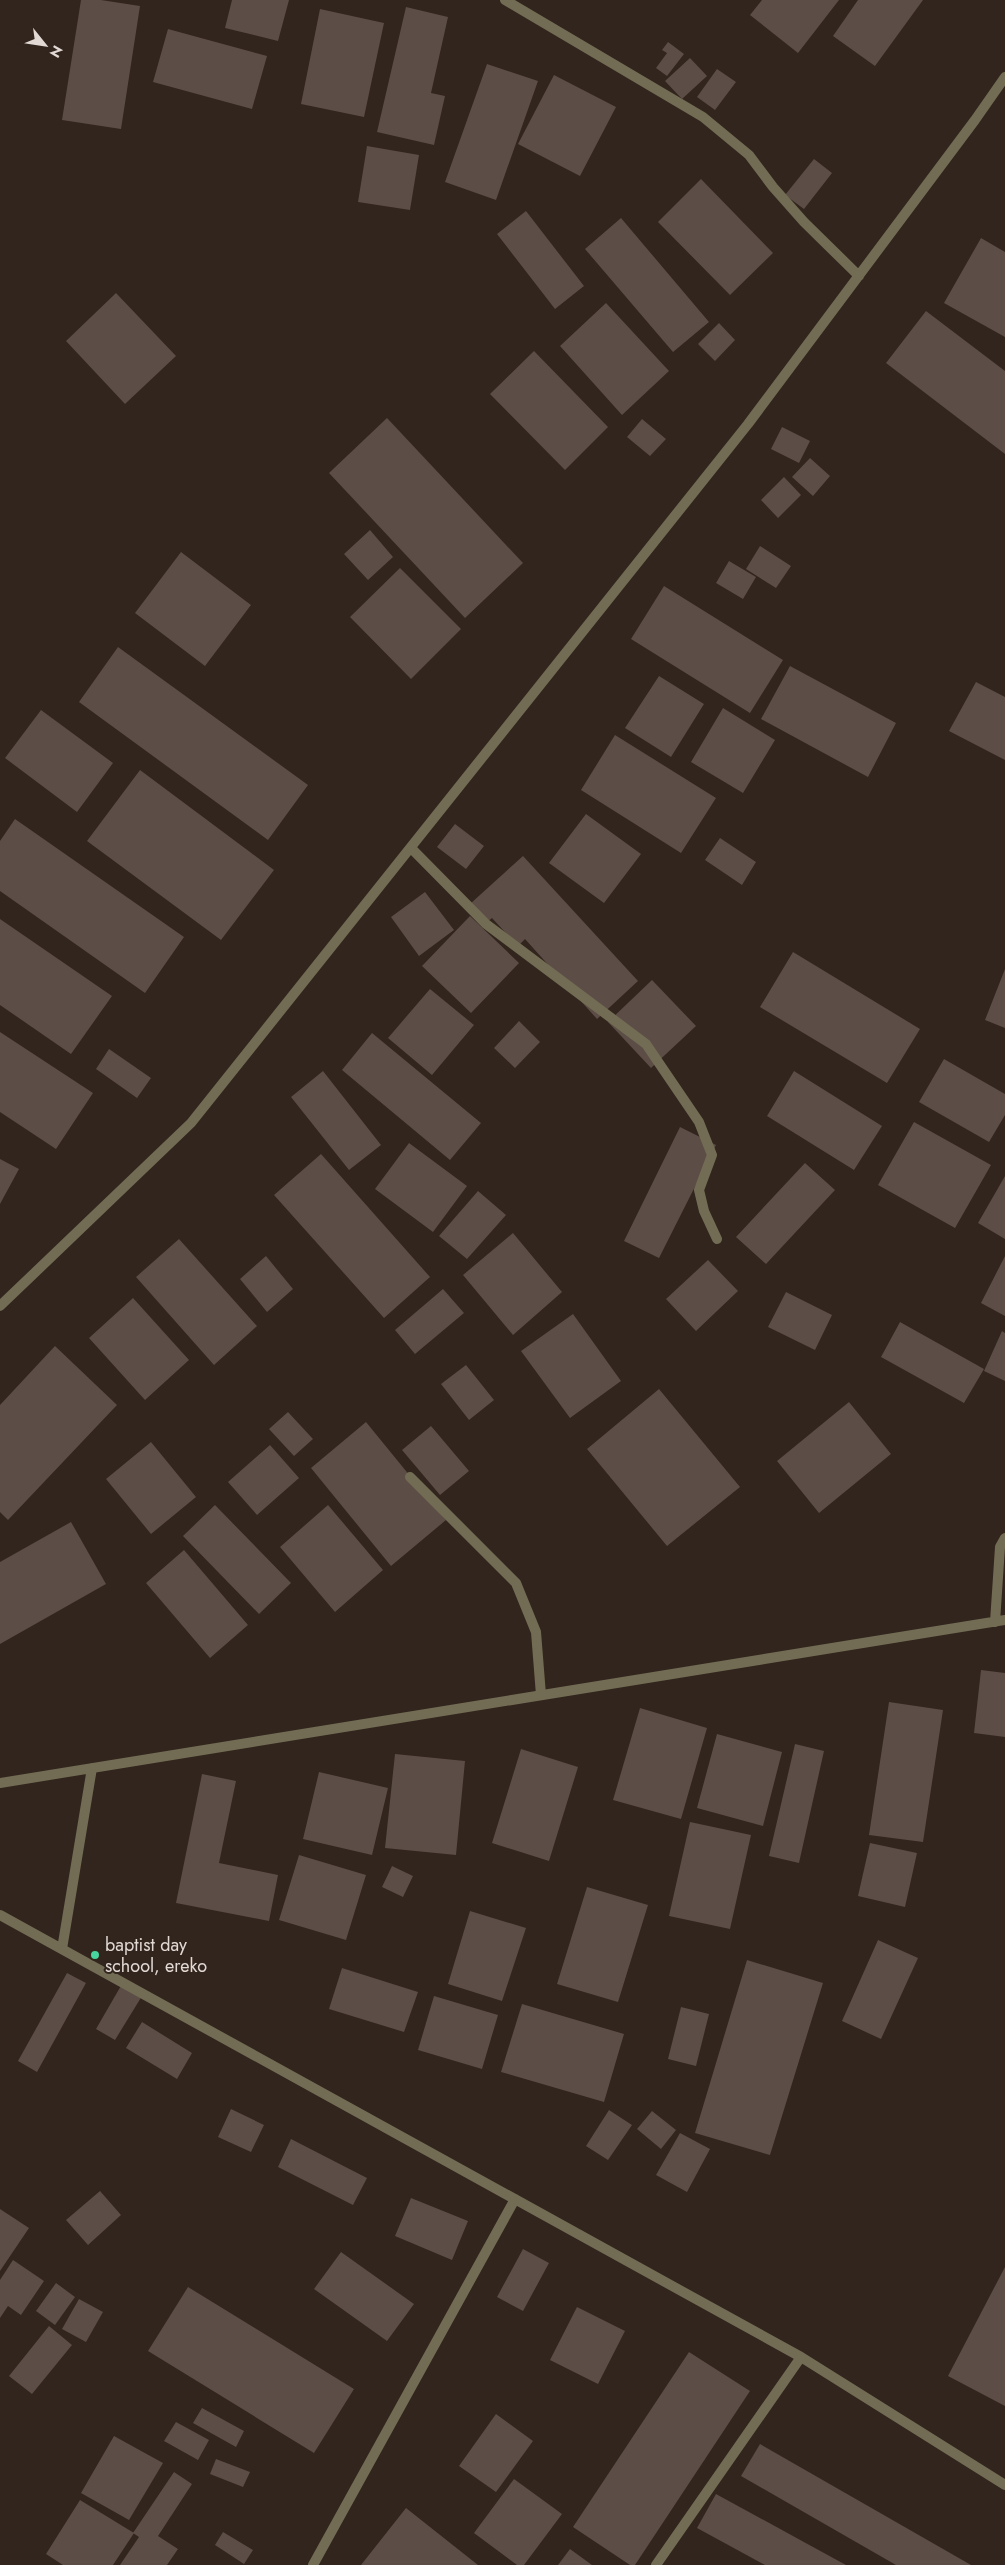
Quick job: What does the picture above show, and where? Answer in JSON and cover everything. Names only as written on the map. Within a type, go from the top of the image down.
[{"type":"street","points":[[505,0],[703,117],[749,155],[773,187],[804,222],[859,276]]},
{"type":"street","points":[[0,1306],[191,1123],[748,424],[1005,77]]},
{"type":"street","points":[[411,848],[486,924],[646,1044],[699,1122],[712,1154],[699,1190],[704,1211],[717,1239]]},
{"type":"street","points":[[410,1477],[516,1583],[536,1632],[541,1695]]},
{"type":"street","points":[[0,1783],[1000,1621],[1000,1547],[1005,1538]]},
{"type":"street","points":[[62,1949],[92,1768]]},
{"type":"street","points":[[0,1915],[801,2357],[1005,2485]]},
{"type":"street","points":[[313,2565],[515,2199]]},
{"type":"street","points":[[656,2565],[801,2357]]},
{"type":"building","points":[[81,0],[101,0],[140,6],[121,129],[62,120]]},
{"type":"building","points":[[232,0],[289,0],[278,41],[225,28]]},
{"type":"building","points":[[762,0],[839,0],[798,53],[750,15]]},
{"type":"building","points":[[858,0],[923,0],[875,66],[833,36]]},
{"type":"building","points":[[406,7],[448,17],[431,93],[445,96],[434,145],[377,132]]},
{"type":"building","points":[[320,9],[384,23],[364,117],[301,104]]},
{"type":"building","points":[[168,29],[267,56],[252,109],[153,82]]},
{"type":"building","points":[[668,42],[684,54],[667,76],[656,68],[667,53],[662,50]]},
{"type":"building","points":[[690,58],[707,76],[682,99],[665,81]]},
{"type":"building","points":[[487,64],[538,81],[496,200],[445,182]]},
{"type":"building","points":[[717,69],[736,82],[715,110],[697,97]]},
{"type":"building","points":[[554,75],[616,107],[580,176],[518,144]]},
{"type":"building","points":[[367,146],[419,155],[410,210],[358,202]]},
{"type":"building","points":[[814,159],[832,173],[804,209],[785,195]]},
{"type":"building","points":[[701,179],[773,253],[730,295],[658,222]]},
{"type":"building","points":[[526,211],[584,286],[555,309],[497,234]]},
{"type":"building","points":[[621,218],[709,322],[673,352],[585,249]]},
{"type":"building","points":[[981,238],[1005,252],[1005,337],[944,303]]},
{"type":"building","points":[[116,293],[176,356],[125,404],[66,341]]},
{"type":"building","points":[[606,303],[669,371],[622,415],[560,346]]},
{"type":"building","points":[[926,311],[1005,371],[1005,454],[886,363]]},
{"type":"building","points":[[719,323],[735,340],[715,361],[698,344]]},
{"type":"building","points":[[534,351],[608,427],[565,470],[490,394]]},
{"type":"building","points":[[387,418],[523,563],[465,618],[329,473]]},
{"type":"building","points":[[642,419],[666,439],[650,456],[627,437]]},
{"type":"building","points":[[782,427],[810,441],[799,463],[771,449]]},
{"type":"building","points":[[810,458],[830,476],[813,496],[792,477]]},
{"type":"building","points":[[784,477],[801,495],[778,518],[761,500]]},
{"type":"building","points":[[370,530],[393,557],[368,580],[344,554]]},
{"type":"building","points":[[760,546],[791,566],[776,588],[746,569]]},
{"type":"building","points":[[181,552],[251,605],[205,666],[135,613]]},
{"type":"building","points":[[729,561],[756,577],[743,599],[716,583]]},
{"type":"building","points":[[400,568],[461,629],[411,679],[350,617]]},
{"type":"building","points":[[664,586],[783,660],[750,713],[631,639]]},
{"type":"building","points":[[118,647],[308,785],[268,840],[79,702]]},
{"type":"building","points":[[790,666],[896,723],[868,777],[761,719]]},
{"type":"building","points":[[659,676],[704,704],[671,757],[625,728]]},
{"type":"building","points":[[976,682],[1005,697],[1005,760],[949,731]]},
{"type":"building","points":[[723,708],[775,740],[743,793],[691,762]]},
{"type":"building","points":[[41,710],[113,763],[77,812],[5,758]]},
{"type":"building","points":[[615,735],[716,798],[681,853],[581,790]]},
{"type":"building","points":[[140,770],[274,870],[221,940],[87,841]]},
{"type":"building","points":[[586,814],[641,854],[604,903],[549,863]]},
{"type":"building","points":[[15,819],[184,937],[145,993],[0,891],[0,841]]},
{"type":"building","points":[[455,824],[484,846],[466,869],[437,847]]},
{"type":"building","points":[[720,838],[756,862],[742,885],[705,860]]},
{"type":"building","points":[[523,856],[638,981],[597,1019],[525,939],[518,946],[492,918],[486,923],[470,904]]},
{"type":"building","points":[[425,892],[454,930],[419,956],[391,917]]},
{"type":"building","points":[[470,916],[519,963],[471,1013],[422,966]]},
{"type":"building","points":[[0,919],[112,996],[71,1054],[0,1005]]},
{"type":"building","points":[[793,952],[920,1029],[887,1083],[760,1007]]},
{"type":"building","points":[[1005,969],[1005,1028],[985,1020]]},
{"type":"building","points":[[652,980],[696,1026],[651,1068],[608,1022]]},
{"type":"building","points":[[430,989],[474,1025],[432,1075],[388,1038]]},
{"type":"building","points":[[519,1021],[540,1042],[515,1068],[494,1048]]},
{"type":"building","points":[[0,1032],[93,1093],[56,1149],[0,1112]]},
{"type":"building","points":[[372,1033],[481,1123],[450,1160],[342,1070]]},
{"type":"building","points":[[109,1049],[151,1078],[137,1098],[96,1069]]},
{"type":"building","points":[[944,1059],[1005,1094],[1005,1115],[989,1142],[919,1102]]},
{"type":"building","points":[[323,1071],[381,1145],[349,1170],[291,1097]]},
{"type":"building","points":[[794,1071],[882,1126],[854,1170],[767,1116]]},
{"type":"building","points":[[914,1122],[991,1165],[955,1228],[878,1185]]},
{"type":"building","points":[[680,1127],[716,1145],[659,1258],[624,1241]]},
{"type":"building","points":[[409,1143],[467,1186],[433,1232],[375,1189]]},
{"type":"building","points":[[321,1154],[430,1277],[384,1318],[274,1195]]},
{"type":"building","points":[[0,1159],[19,1169],[0,1204]]},
{"type":"building","points":[[805,1163],[835,1190],[766,1264],[736,1237]]},
{"type":"building","points":[[1005,1176],[1005,1239],[978,1223]]},
{"type":"building","points":[[478,1191],[506,1215],[467,1259],[439,1236]]},
{"type":"building","points":[[513,1233],[562,1292],[513,1335],[463,1275]]},
{"type":"building","points":[[179,1239],[257,1326],[214,1365],[136,1277]]},
{"type":"building","points":[[266,1256],[293,1289],[267,1312],[240,1279]]},
{"type":"building","points":[[1005,1256],[1005,1316],[981,1303]]},
{"type":"building","points":[[708,1260],[738,1291],[696,1331],[666,1299]]},
{"type":"building","points":[[443,1289],[464,1313],[415,1354],[395,1330]]},
{"type":"building","points":[[786,1292],[832,1315],[815,1350],[768,1327]]},
{"type":"building","points":[[133,1298],[189,1360],[145,1400],[89,1338]]},
{"type":"building","points":[[573,1314],[621,1381],[570,1418],[521,1351]]},
{"type":"building","points":[[900,1322],[984,1369],[964,1403],[881,1357]]},
{"type":"building","points":[[1002,1331],[1005,1333],[1005,1381],[984,1371]]},
{"type":"building","points":[[55,1346],[117,1405],[8,1520],[0,1512],[0,1405]]},
{"type":"building","points":[[466,1365],[494,1400],[469,1420],[441,1384]]},
{"type":"building","points":[[659,1389],[740,1487],[667,1546],[587,1449]]},
{"type":"building","points":[[849,1402],[891,1454],[819,1513],[777,1461]]},
{"type":"building","points":[[288,1412],[313,1439],[294,1456],[269,1429]]},
{"type":"building","points":[[366,1422],[446,1520],[391,1566],[311,1468]]},
{"type":"building","points":[[431,1426],[469,1471],[440,1495],[402,1450]]},
{"type":"building","points":[[151,1442],[196,1497],[151,1534],[106,1479]]},
{"type":"building","points":[[270,1445],[299,1478],[257,1515],[228,1482]]},
{"type":"building","points":[[215,1505],[291,1583],[259,1614],[183,1536]]},
{"type":"building","points":[[328,1505],[383,1570],[335,1612],[280,1547]]},
{"type":"building","points":[[71,1522],[106,1584],[0,1644],[0,1562]]},
{"type":"building","points":[[184,1550],[248,1625],[210,1658],[146,1583]]},
{"type":"building","points":[[981,1670],[1005,1673],[1005,1737],[974,1733]]},
{"type":"building","points":[[889,1702],[943,1710],[923,1842],[869,1835]]},
{"type":"building","points":[[640,1708],[707,1728],[681,1819],[613,1800]]},
{"type":"building","points":[[717,1734],[782,1752],[763,1826],[697,1808]]},
{"type":"building","points":[[795,1744],[824,1751],[799,1863],[769,1856]]},
{"type":"building","points":[[521,1749],[578,1767],[549,1861],[492,1843]]},
{"type":"building","points":[[395,1754],[465,1761],[456,1855],[385,1848]]},
{"type":"building","points":[[319,1772],[388,1788],[372,1855],[303,1839]]},
{"type":"building","points":[[202,1774],[236,1781],[219,1863],[278,1875],[269,1921],[176,1903]]},
{"type":"building","points":[[690,1822],[751,1835],[730,1929],[669,1916]]},
{"type":"building","points":[[870,1843],[917,1853],[905,1907],[858,1896]]},
{"type":"building","points":[[299,1855],[366,1875],[346,1940],[279,1920]]},
{"type":"building","points":[[392,1866],[413,1876],[403,1897],[382,1887]]},
{"type":"building","points":[[587,1887],[648,1905],[618,2002],[557,1984]]},
{"type":"building","points":[[470,1911],[526,1928],[502,2001],[448,1984]]},
{"type":"building","points":[[878,1940],[918,1958],[881,2039],[842,2021]]},
{"type":"building","points":[[747,1960],[823,1983],[770,2155],[695,2133]]},
{"type":"building","points":[[342,1968],[418,1992],[404,2032],[329,2009]]},
{"type":"building","points":[[67,1973],[86,1983],[37,2072],[18,2061]]},
{"type":"building","points":[[122,1984],[142,1996],[115,2040],[96,2029]]},
{"type":"building","points":[[434,1996],[498,2015],[482,2069],[418,2050]]},
{"type":"building","points":[[522,2004],[624,2034],[604,2102],[501,2072]]},
{"type":"building","points":[[681,2007],[709,2014],[696,2066],[668,2059]]},
{"type":"building","points":[[142,2022],[192,2053],[177,2079],[126,2048]]},
{"type":"building","points":[[231,2109],[264,2125],[251,2152],[218,2137]]},
{"type":"building","points":[[609,2110],[632,2125],[608,2160],[586,2146]]},
{"type":"building","points":[[652,2111],[676,2130],[661,2149],[637,2129]]},
{"type":"building","points":[[680,2133],[710,2149],[687,2192],[656,2175]]},
{"type":"building","points":[[291,2139],[367,2178],[353,2205],[278,2167]]},
{"type":"building","points":[[100,2191],[121,2215],[88,2245],[66,2220]]},
{"type":"building","points":[[411,2198],[468,2221],[452,2260],[395,2236]]},
{"type":"building","points":[[0,2209],[29,2228],[0,2271]]},
{"type":"building","points":[[523,2249],[549,2263],[523,2311],[497,2297]]},
{"type":"building","points":[[341,2252],[414,2304],[387,2341],[314,2289]]},
{"type":"building","points":[[13,2260],[44,2281],[21,2315],[8,2306],[0,2318],[0,2280]]},
{"type":"building","points":[[1005,2267],[1005,2406],[948,2376]]},
{"type":"building","points":[[56,2283],[75,2297],[55,2325],[36,2311]]},
{"type":"building","points":[[188,2287],[354,2389],[314,2453],[148,2351]]},
{"type":"building","points":[[79,2299],[103,2312],[86,2342],[62,2329]]},
{"type":"building","points":[[577,2307],[625,2331],[598,2384],[550,2360]]},
{"type":"building","points":[[49,2326],[72,2345],[32,2394],[9,2376]]},
{"type":"building","points":[[689,2352],[750,2391],[635,2565],[630,2565],[573,2527]]},
{"type":"building","points":[[202,2408],[244,2431],[236,2447],[193,2423]]},
{"type":"building","points":[[496,2414],[533,2441],[496,2492],[459,2466]]},
{"type":"building","points":[[176,2422],[209,2440],[198,2460],[164,2441]]},
{"type":"building","points":[[114,2436],[163,2463],[129,2520],[81,2493]]},
{"type":"building","points":[[760,2444],[971,2565],[896,2565],[741,2476]]},
{"type":"building","points":[[216,2459],[250,2472],[243,2487],[210,2474]]},
{"type":"building","points":[[174,2472],[192,2484],[158,2536],[178,2549],[167,2565],[120,2565],[139,2537],[133,2533]]},
{"type":"building","points":[[514,2479],[562,2514],[524,2565],[517,2565],[474,2533]]},
{"type":"building","points":[[716,2494],[846,2565],[765,2565],[697,2528]]},
{"type":"building","points":[[80,2500],[134,2533],[113,2565],[63,2565],[46,2554]]},
{"type":"building","points":[[406,2508],[478,2565],[361,2565]]},
{"type":"building","points":[[223,2532],[253,2550],[244,2564],[215,2545]]},
{"type":"building","points":[[570,2549],[592,2565],[558,2565]]},
{"type":"place","name":"baptist day school, ereko","points":[[95,1955]]}]
